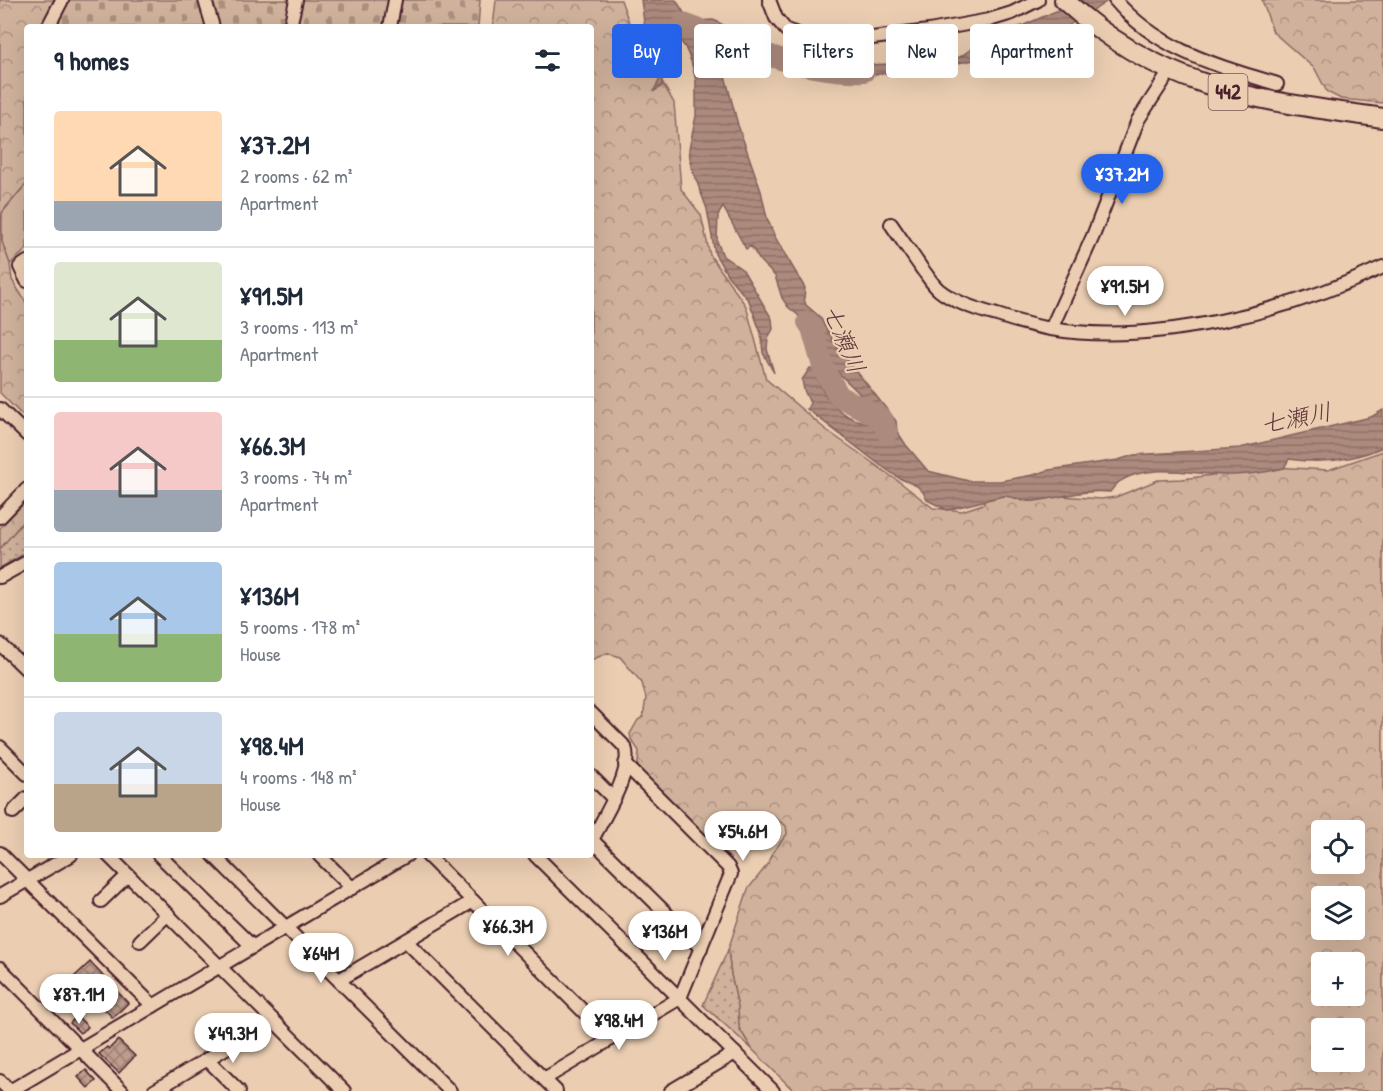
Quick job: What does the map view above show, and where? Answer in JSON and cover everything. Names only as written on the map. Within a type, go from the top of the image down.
[{"type":"highway","name":"442","points":[[1064,0],[1089,21],[1133,51],[1170,71],[1220,90],[1265,100],[1383,118]]},
{"type":"street","points":[[50,24],[62,0]]},
{"type":"street","points":[[205,0],[212,24]]},
{"type":"street","points":[[291,24],[296,0]]},
{"type":"street","points":[[391,24],[395,0]]},
{"type":"street","points":[[769,0],[776,18],[786,30],[828,42],[861,40],[989,21],[1038,0]]},
{"type":"street","points":[[1121,2],[1144,27],[1177,50],[1277,84]]},
{"type":"street","points":[[1051,329],[1093,237],[1138,120],[1170,71]]},
{"type":"street","points":[[891,224],[941,292],[983,311],[1051,329],[1123,333],[1205,323],[1298,301],[1383,267]]},
{"type":"street","points":[[0,409],[24,432]]},
{"type":"street","points":[[1,514],[24,492]]},
{"type":"street","points":[[0,577],[24,565]]},
{"type":"street","points":[[0,644],[24,667]]},
{"type":"street","points":[[594,716],[625,747],[627,753],[622,781],[594,835]]},
{"type":"street","points":[[0,747],[24,771]]},
{"type":"street","points":[[544,1079],[680,998],[731,874],[731,870],[625,764]]},
{"type":"street","points":[[594,779],[613,798]]},
{"type":"street","points":[[13,812],[24,801]]},
{"type":"street","points":[[594,841],[701,948]]},
{"type":"street","points":[[0,853],[153,1006]]},
{"type":"street","points":[[0,897],[65,858]]},
{"type":"street","points":[[111,858],[344,1091]]},
{"type":"street","points":[[162,858],[253,947]]},
{"type":"street","points":[[216,858],[450,1091]]},
{"type":"street","points":[[322,858],[352,888]]},
{"type":"street","points":[[0,1081],[10,1091],[402,858]]},
{"type":"street","points":[[430,858],[611,1039]]},
{"type":"street","points":[[538,858],[773,1091]]},
{"type":"street","points":[[101,902],[128,875]]},
{"type":"street","points":[[339,980],[473,901]]},
{"type":"street","points":[[140,941],[168,914]]},
{"type":"street","points":[[406,941],[556,1091]]},
{"type":"street","points":[[0,969],[122,1091]]},
{"type":"street","points":[[154,1091],[273,1020]]},
{"type":"street","points":[[671,1091],[735,1053]]},
{"type":"street","points":[[207,1059],[239,1091]]},
{"type":"green space","points":[[0,0],[54,0],[43,24],[24,24],[24,186],[2,213],[1,224],[2,242],[10,264],[12,280],[24,299],[24,417],[0,393]]},
{"type":"green space","points":[[67,0],[199,0],[207,24],[56,24]]},
{"type":"green space","points":[[211,0],[480,0],[478,24],[216,24]]},
{"type":"green space","points":[[496,0],[621,0],[630,24],[612,24],[612,78],[660,78],[674,103],[681,189],[701,215],[710,255],[746,306],[766,379],[825,429],[933,508],[962,511],[983,504],[997,491],[1101,499],[1116,497],[1158,480],[1274,467],[1328,470],[1383,451],[1383,1091],[794,1091],[752,1049],[739,1028],[738,1007],[728,950],[748,889],[768,864],[772,853],[787,834],[786,826],[769,814],[751,815],[725,826],[715,842],[704,840],[637,773],[639,751],[630,734],[638,720],[643,717],[646,698],[642,683],[620,657],[608,653],[594,659],[594,24],[493,24]]},
{"type":"green space","points":[[1262,0],[1383,0],[1383,103],[1341,99],[1327,92],[1315,69],[1273,32]]},
{"type":"green space","points":[[24,187],[24,252],[10,264],[2,242],[2,213]]},
{"type":"green space","points":[[24,503],[24,521],[0,549],[0,528]]},
{"type":"green space","points":[[24,521],[24,554],[0,568],[0,549]]},
{"type":"green space","points":[[728,950],[738,1007],[739,1028],[752,1049],[703,1005]]},
{"type":"shaded area","points":[[641,0],[676,0],[692,21],[713,20],[721,24],[694,24],[694,73],[682,43],[682,24],[645,24]]},
{"type":"shaded area","points":[[1081,0],[1109,0],[1070,24],[1027,24]]},
{"type":"shaded area","points":[[970,50],[970,61],[958,63],[958,58]]},
{"type":"shaded area","points":[[771,53],[783,55],[782,63],[771,61]]},
{"type":"shaded area","points":[[886,64],[886,73],[874,74],[874,65]]},
{"type":"shaded area","points":[[662,78],[662,86],[653,92]]},
{"type":"shaded area","points":[[695,78],[726,78],[738,125],[761,191],[767,218],[775,237],[805,288],[806,305],[820,317],[835,344],[896,421],[897,431],[928,471],[969,481],[1000,481],[1049,470],[1118,460],[1134,455],[1240,448],[1371,417],[1383,410],[1383,447],[1337,460],[1289,459],[1284,468],[1253,473],[1219,475],[1174,471],[1145,472],[1119,482],[1110,492],[1082,493],[1035,501],[1003,496],[947,510],[927,500],[917,486],[899,478],[880,465],[807,409],[810,403],[802,380],[810,368],[816,370],[826,396],[840,411],[865,422],[869,409],[859,393],[826,361],[811,341],[798,315],[782,298],[775,276],[760,261],[751,246],[746,249],[723,207],[718,215],[717,241],[723,256],[743,270],[772,319],[773,329],[768,338],[767,349],[774,373],[763,353],[761,333],[749,301],[728,276],[715,254],[707,209],[691,166],[689,149],[696,116]]},
{"type":"building","points":[[90,962],[128,1003],[113,1018],[74,977]]},
{"type":"building","points":[[77,1016],[88,1027],[80,1033],[70,1023]]},
{"type":"building","points":[[118,1040],[135,1056],[119,1073],[99,1054],[107,1047],[109,1049]]},
{"type":"building","points":[[86,1070],[96,1081],[88,1088],[78,1077]]},
{"type":"waterway","points":[[684,24],[783,59]]},
{"type":"waterway","name":"七瀬川","points":[[808,322],[812,328],[824,370],[839,396],[882,419],[887,432]]}]
